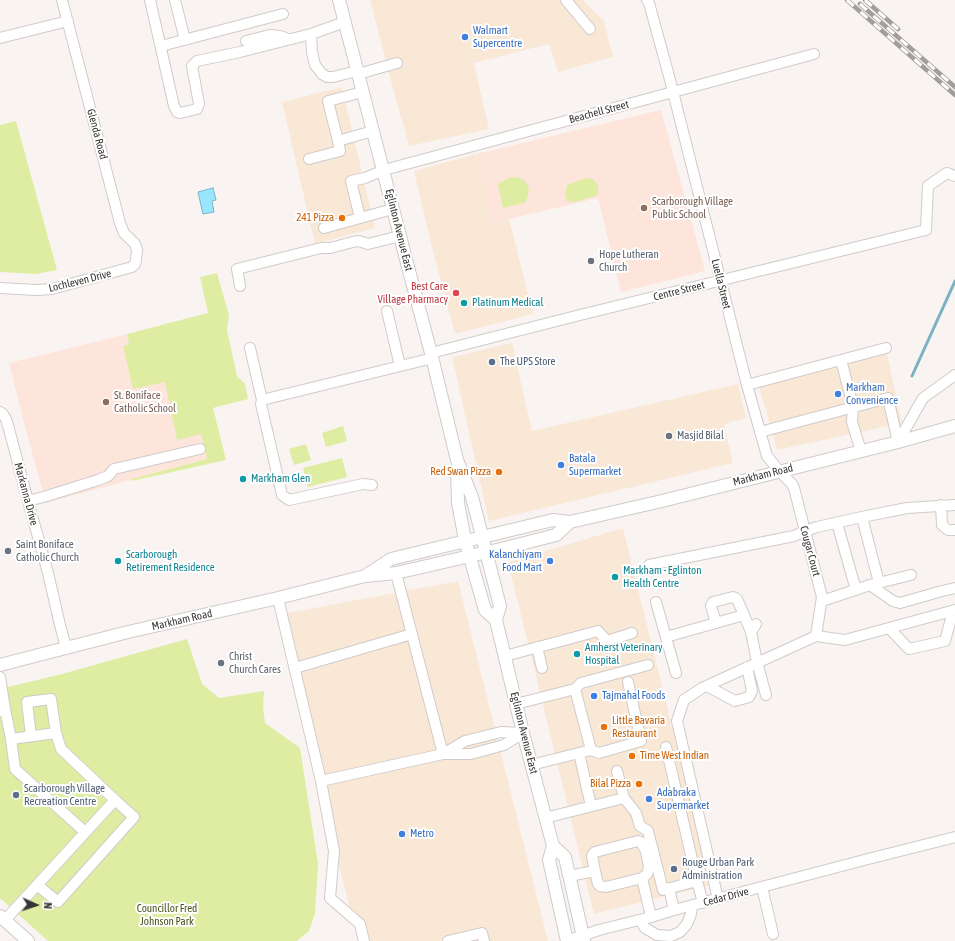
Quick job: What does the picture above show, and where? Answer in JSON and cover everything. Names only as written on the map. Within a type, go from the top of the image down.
[{"type":"main road","name":"Eglinton Avenue East","points":[[339,0],[432,355],[457,460],[472,497],[500,606],[496,620],[531,766],[553,846],[565,857],[584,938]]},
{"type":"main road","name":"Markham Road","points":[[365,576],[391,559],[465,540],[554,520],[570,522],[662,501],[898,442],[955,426]]},
{"type":"main road","name":"Eglinton Avenue East","points":[[457,460],[458,503],[465,540],[485,610],[496,620]]},
{"type":"main road","name":"Markham Road","points":[[0,666],[128,632],[278,598],[365,576],[396,573],[486,553],[556,535],[570,522]]},
{"type":"main road","name":"Eglinton Avenue East","points":[[553,846],[549,860],[567,941]]},
{"type":"main road","points":[[2,918],[28,941]]},
{"type":"street","name":"Glenda Road","points":[[62,0],[120,223],[124,233],[135,244],[137,250],[135,264]]},
{"type":"street","points":[[150,0],[174,106],[180,114],[197,109],[199,104],[192,66],[197,61],[311,34],[345,22]]},
{"type":"street","points":[[175,0],[185,40]]},
{"type":"street","points":[[566,0],[590,29]]},
{"type":"street","name":"Luella Street","points":[[647,0],[653,18],[760,432],[767,456],[780,472]]},
{"type":"street","points":[[161,46],[283,14]]},
{"type":"street","points":[[0,38],[68,21]]},
{"type":"street","points":[[311,34],[312,52],[315,65],[322,74],[327,77],[397,63]]},
{"type":"street","points":[[246,41],[270,35],[288,39]]},
{"type":"street","name":"Beachell Street","points":[[360,218],[351,181],[365,178],[384,170],[814,54]]},
{"type":"street","points":[[309,159],[340,151],[328,101],[363,92]]},
{"type":"street","points":[[338,140],[373,131]]},
{"type":"street","name":"Centre Street","points":[[262,400],[400,366],[432,355],[720,280],[926,230],[928,186],[948,172],[955,176]]},
{"type":"street","points":[[324,228],[393,208]]},
{"type":"street","points":[[240,286],[237,269],[321,248],[330,248],[357,241],[368,244],[400,236]]},
{"type":"street","name":"Lochleven Drive","points":[[0,288],[36,290],[52,289],[132,267],[135,264]]},
{"type":"street","points":[[387,311],[400,366]]},
{"type":"street","points":[[250,348],[282,495],[289,500],[363,484],[372,485]]},
{"type":"street","points":[[747,385],[886,348]]},
{"type":"street","points":[[841,360],[853,406],[852,422],[861,451]]},
{"type":"street","points":[[898,442],[923,398],[955,375]]},
{"type":"street","points":[[760,432],[853,406],[888,398],[898,442]]},
{"type":"street","name":"Markanna Drive","points":[[0,412],[6,419],[9,429],[46,566],[66,648]]},
{"type":"street","points":[[28,501],[98,480],[108,476],[114,469],[200,449]]},
{"type":"street","name":"Cougar Court","points":[[780,472],[794,488],[822,597],[816,636]]},
{"type":"street","points":[[649,565],[794,536],[804,531],[907,508],[955,504]]},
{"type":"street","points":[[941,505],[942,525],[948,530],[955,530]]},
{"type":"street","points":[[862,517],[875,584],[893,601],[900,603],[955,588]]},
{"type":"street","points":[[837,523],[856,590]]},
{"type":"street","points":[[396,573],[443,754]]},
{"type":"street","points":[[822,601],[875,584],[911,575]]},
{"type":"street","points":[[716,623],[711,606],[713,602],[733,597],[737,599],[744,615],[754,628],[757,662],[766,695]]},
{"type":"street","points":[[278,598],[321,781],[334,851],[330,898],[360,924],[364,941]]},
{"type":"street","points":[[656,602],[676,673]]},
{"type":"street","points":[[889,628],[909,649],[945,641],[954,611]]},
{"type":"street","points":[[718,899],[676,721],[684,700],[706,686],[816,636],[845,640],[954,611]]},
{"type":"street","points":[[666,637],[744,615]]},
{"type":"street","points":[[505,656],[598,631],[607,641],[632,633]]},
{"type":"street","points":[[295,668],[412,634]]},
{"type":"street","points":[[537,647],[542,668]]},
{"type":"street","points":[[516,704],[575,689],[581,683],[648,665]]},
{"type":"street","points":[[706,686],[735,701],[749,698],[752,691],[747,668]]},
{"type":"street","points":[[0,676],[3,710],[11,739],[15,769],[85,832]]},
{"type":"street","points":[[531,766],[591,750],[599,753],[641,741],[628,682]]},
{"type":"street","points":[[575,689],[591,750]]},
{"type":"street","points":[[31,736],[27,702],[51,700],[56,733],[61,749],[134,817],[58,902],[37,885]]},
{"type":"street","points":[[443,754],[465,741],[500,732],[523,733]]},
{"type":"street","points":[[11,739],[56,733]]},
{"type":"street","points":[[321,781],[443,754],[471,754],[504,745],[523,733]]},
{"type":"street","points":[[666,746],[703,903]]},
{"type":"street","points":[[578,753],[592,806]]},
{"type":"street","points":[[617,772],[624,798],[636,813],[640,826],[648,831],[663,890],[697,881]]},
{"type":"street","points":[[545,818],[624,798]]},
{"type":"street","points":[[2,918],[37,885],[115,800]]},
{"type":"street","name":"Cedar Drive","points":[[567,941],[584,938],[599,930],[955,837]]},
{"type":"street","points":[[638,841],[641,842],[644,847],[649,867],[648,872],[642,878],[602,887],[598,884],[595,871],[592,856],[595,852],[638,841]]},
{"type":"street","points":[[569,876],[595,871]]},
{"type":"street","points":[[642,878],[652,917]]},
{"type":"street","points":[[762,887],[773,934]]},
{"type":"street","points":[[669,888],[674,910]]},
{"type":"street","points":[[640,920],[645,928],[657,935],[671,936],[680,932],[687,924],[692,906]]},
{"type":"street","points":[[448,941],[482,933],[484,941]]},
{"type":"shaded area","points":[[370,0],[583,0],[604,21],[613,57],[558,72],[549,44],[474,63],[489,129],[409,146]]},
{"type":"shaded area","points":[[342,87],[375,228],[315,244],[282,102]]},
{"type":"shaded area","name":"Scarborough Village Public School","points":[[661,110],[705,271],[621,292],[598,198],[492,223],[476,154]]},
{"type":"shaded area","points":[[476,154],[492,223],[509,219],[533,314],[455,334],[433,252],[414,171]]},
{"type":"shaded area","name":"St. Boniface Catholic School","points":[[173,323],[207,459],[46,503],[9,363]]},
{"type":"shaded area","points":[[512,343],[532,431],[738,384],[746,418],[724,424],[733,463],[489,521],[452,357]]},
{"type":"shaded area","points":[[887,354],[902,423],[777,450],[758,383]]},
{"type":"shaded area","points":[[623,528],[711,885],[594,914],[508,562]]},
{"type":"shaded area","points":[[458,581],[548,941],[358,941],[277,615]]},
{"type":"green space","points":[[16,121],[57,270],[36,274],[0,272],[0,125]]},
{"type":"green space","points":[[516,177],[524,180],[529,188],[528,196],[525,203],[503,208],[498,184],[508,178]]},
{"type":"green space","points":[[586,178],[593,179],[598,186],[598,195],[575,202],[567,201],[565,194],[567,185]]},
{"type":"green space","points":[[217,273],[229,315],[227,330],[237,376],[245,384],[248,399],[213,408],[226,460],[132,481],[132,479],[207,459],[201,434],[177,440],[165,382],[133,389],[123,346],[129,344],[127,334],[208,313],[200,277]]},
{"type":"green space","points":[[343,426],[347,441],[326,447],[322,433]]},
{"type":"green space","points":[[306,444],[311,460],[294,465],[289,449]]},
{"type":"green space","points":[[342,458],[347,477],[308,487],[303,468]]},
{"type":"green space","name":"Councillor Fred Johnson Park","points":[[187,639],[202,684],[219,698],[264,691],[263,707],[265,723],[300,748],[318,864],[315,913],[309,931],[297,941],[48,941],[0,898],[0,689],[62,674]]},
{"type":"water","points":[[213,188],[216,200],[212,201],[214,212],[203,214],[198,192]]},
{"type":"waterway","points":[[912,376],[955,281]]},
{"type":"railway","points":[[847,0],[955,95]]},
{"type":"railway","points":[[865,0],[898,29]]},
{"type":"railway","points":[[860,4],[955,87]]},
{"type":"place","name":"Walmart Supercentre","points":[[465,37]]},
{"type":"place","name":"Scarborough Village Public School","points":[[644,208]]},
{"type":"place","name":"241 Pizza","points":[[342,218]]},
{"type":"place","name":"Hope Lutheran Church","points":[[591,261]]},
{"type":"place","name":"Best Care Village Pharmacy","points":[[456,293]]},
{"type":"place","name":"Platinum Medical","points":[[464,303]]},
{"type":"place","name":"The UPS Store","points":[[492,362]]},
{"type":"place","name":"Markham Convenience","points":[[838,394]]},
{"type":"place","name":"St. Boniface Catholic School","points":[[106,402]]},
{"type":"place","name":"Masjid Bilal","points":[[669,436]]},
{"type":"place","name":"Batala Supermarket","points":[[561,465]]},
{"type":"place","name":"Red Swan Pizza","points":[[499,472]]},
{"type":"place","name":"Markham Glen","points":[[243,479]]},
{"type":"place","name":"Saint Boniface Catholic Church","points":[[8,551]]},
{"type":"place","name":"Scarborough Retirement Residence","points":[[118,561]]},
{"type":"place","name":"Kalanchiyam Food Mart","points":[[550,561]]},
{"type":"place","name":"Markham - Eglinton Health Centre","points":[[615,577]]},
{"type":"place","name":"Amherst Veterinary Hospital","points":[[577,654]]},
{"type":"place","name":"Christ Church Cares","points":[[221,663]]},
{"type":"place","name":"Tajmahal Foods","points":[[594,696]]},
{"type":"place","name":"Little Bavaria Restaurant","points":[[604,727]]},
{"type":"place","name":"Time West Indian","points":[[632,756]]},
{"type":"place","name":"Bilal Pizza","points":[[639,784]]},
{"type":"place","name":"Scarborough Village Recreation Centre","points":[[16,795]]},
{"type":"place","name":"Adabraka Supermarket","points":[[649,799]]},
{"type":"place","name":"Metro","points":[[402,834]]},
{"type":"place","name":"Rouge Urban Park Administration","points":[[674,869]]}]
